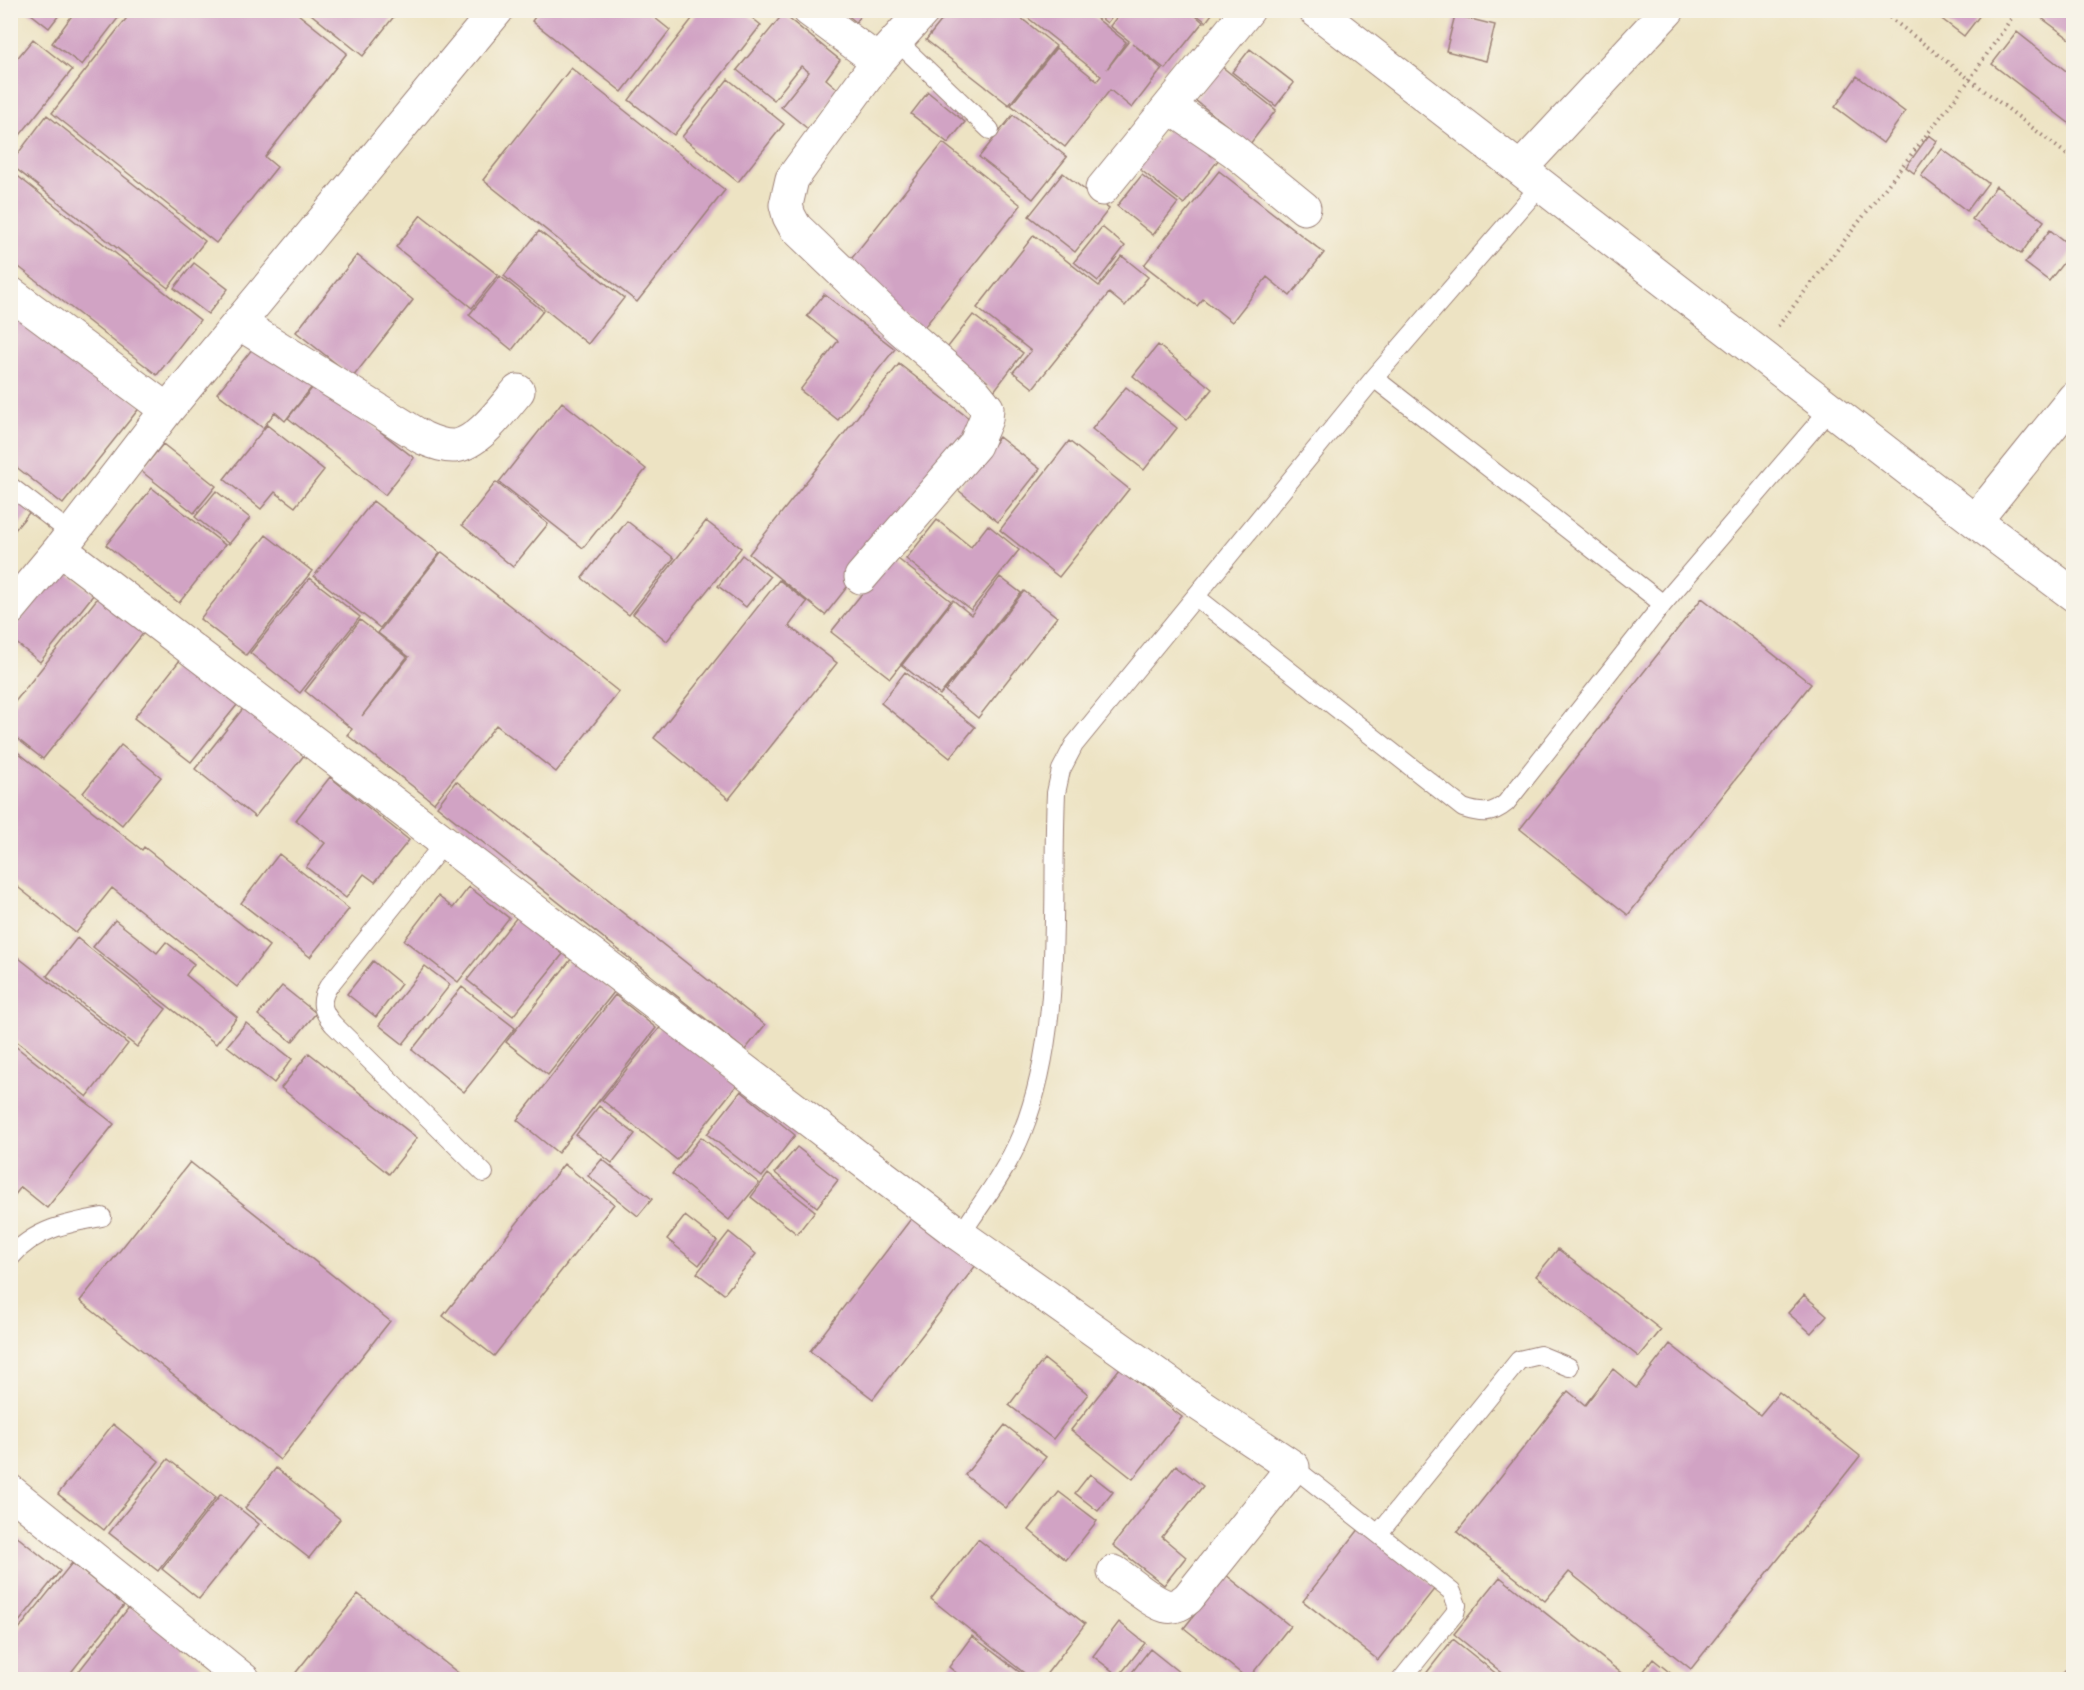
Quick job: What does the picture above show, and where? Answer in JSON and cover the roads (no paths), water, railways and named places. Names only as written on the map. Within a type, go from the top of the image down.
[{"type":"street","points":[[10,609],[66,541],[167,410],[497,10]]},
{"type":"street","points":[[809,10],[888,51]]},
{"type":"street","points":[[861,577],[975,445],[987,419],[987,408],[975,393],[899,327],[795,227],[786,205],[792,179],[888,51],[924,10]]},
{"type":"street","points":[[1102,189],[1248,10]]},
{"type":"street","points":[[1315,10],[2073,595]]},
{"type":"street","points":[[1531,177],[1668,10]]},
{"type":"street","points":[[1170,107],[1233,150],[1304,208]]},
{"type":"street","points":[[10,293],[167,410]]},
{"type":"street","points":[[239,323],[423,438],[441,445],[454,446],[467,442],[482,431],[518,391]]},
{"type":"street","points":[[1975,521],[2073,398]]},
{"type":"street","points":[[66,541],[445,842],[960,1235],[1197,1403],[1293,1467],[1181,1604],[1166,1606],[1156,1602],[1114,1572]]},
{"type":"street","points":[[10,1491],[244,1680]]},
{"type":"lane","points":[[888,51],[990,130]]},
{"type":"lane","points":[[960,1235],[996,1181],[1022,1134],[1041,1071],[1050,999],[1056,802],[1061,770],[1074,745],[1374,378],[1531,177]]},
{"type":"lane","points":[[1374,378],[1663,604]]},
{"type":"lane","points":[[1196,597],[1463,808],[1478,813],[1489,813],[1498,810],[1506,802],[1663,604],[1830,409]]},
{"type":"lane","points":[[10,486],[66,541]]},
{"type":"lane","points":[[445,842],[328,987],[321,1004],[333,1024],[484,1173]]},
{"type":"lane","points":[[10,1258],[41,1233],[102,1217]]},
{"type":"lane","points":[[1378,1533],[1520,1360],[1540,1355],[1569,1367]]},
{"type":"lane","points":[[1293,1467],[1452,1592],[1457,1605],[1455,1613],[1401,1680]]}]
